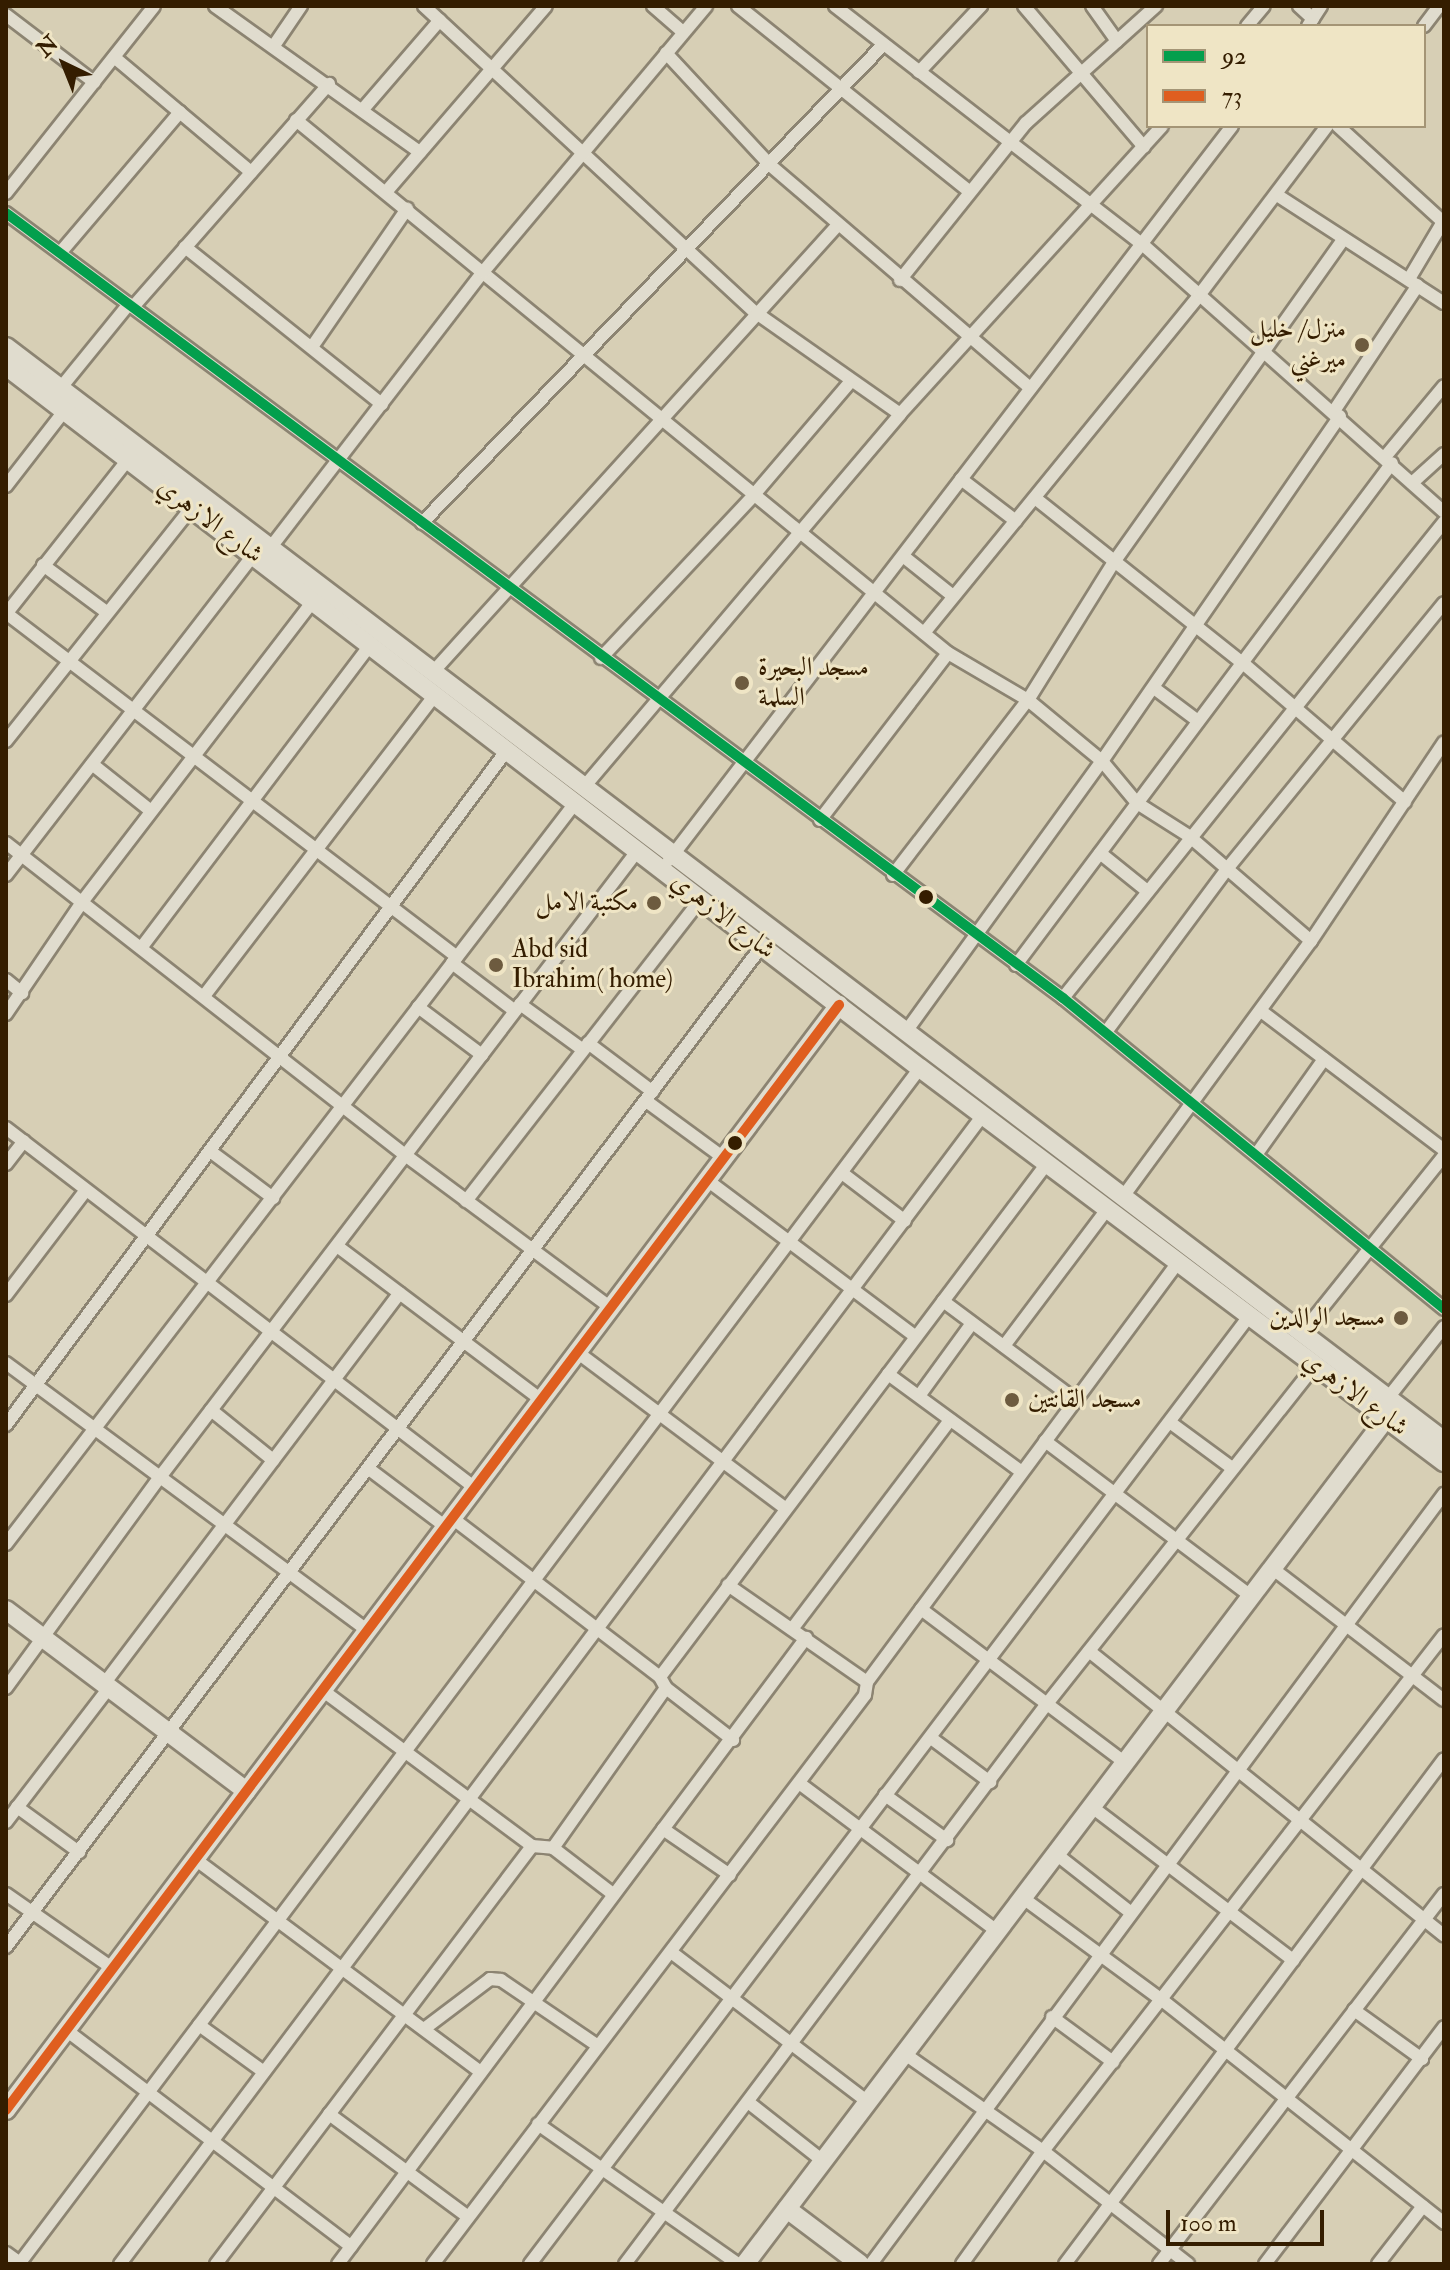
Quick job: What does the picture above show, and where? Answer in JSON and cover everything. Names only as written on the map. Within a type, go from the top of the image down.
[{"type":"street","points":[[6,193],[154,6]]},
{"type":"street","points":[[215,6],[364,108],[420,152]]},
{"type":"street","points":[[273,47],[301,6]]},
{"type":"street","points":[[424,6],[585,150],[755,312],[900,414]]},
{"type":"street","points":[[386,192],[546,6]]},
{"type":"street","points":[[653,6],[683,32]]},
{"type":"street","points":[[6,875],[133,710],[340,460],[483,272],[706,6]]},
{"type":"street","points":[[738,6],[968,190]]},
{"type":"street","points":[[835,6],[1141,243],[1266,350],[1444,512]]},
{"type":"street","points":[[919,72],[981,6]]},
{"type":"street","points":[[1024,6],[1144,147]]},
{"type":"street","points":[[1092,6],[1117,41]]},
{"type":"street","points":[[900,280],[1010,140],[1079,71],[1156,6]]},
{"type":"street","points":[[1249,24],[1264,6]]},
{"type":"street","points":[[1299,6],[1311,22],[1321,6]]},
{"type":"street","points":[[1426,24],[1439,6]]},
{"type":"street","points":[[6,15],[94,82]]},
{"type":"street","points":[[364,108],[440,20]]},
{"type":"street","points":[[422,523],[584,360],[884,44]]},
{"type":"street","points":[[666,53],[770,165],[837,226],[1030,388]]},
{"type":"street","points":[[114,57],[251,172]]},
{"type":"street","points":[[59,390],[329,84]]},
{"type":"street","points":[[60,253],[180,112]]},
{"type":"street","points":[[296,120],[799,535],[948,653],[1028,700],[1102,761],[1137,803],[1189,836],[1311,941]]},
{"type":"street","points":[[6,1544],[580,794],[656,700],[900,414],[1094,206],[1160,128]]},
{"type":"street","points":[[667,862],[1230,128]]},
{"type":"street","points":[[924,633],[1200,294],[1326,128]]},
{"type":"street","points":[[905,1033],[977,937],[1196,627],[1337,414],[1414,282],[1443,221],[1343,128]]},
{"type":"street","points":[[1277,195],[1444,303]]},
{"type":"street","points":[[312,347],[407,209]]},
{"type":"street","points":[[6,213],[340,460],[656,700],[1063,998],[1258,1152],[1444,1309]]},
{"type":"street","points":[[433,672],[657,420],[837,226]]},
{"type":"street","points":[[893,875],[1028,700],[1114,562],[1343,240]]},
{"type":"street","points":[[185,247],[382,404]]},
{"type":"street","name":"شارع الازهري","points":[[6,347],[263,550],[433,672],[667,862],[905,1033],[1115,1203],[1179,1261],[1316,1364],[1444,1441]]},
{"type":"street","name":"شارع الازهري","points":[[6,366],[192,507],[263,550],[313,601],[507,750],[580,794],[638,850],[667,862],[702,898],[920,1068],[1048,1162],[1115,1203],[1302,1333],[1444,1462]]},
{"type":"street","points":[[601,658],[752,497],[851,381]]},
{"type":"street","points":[[1016,965],[1244,664],[1444,386]]},
{"type":"street","points":[[6,486],[65,410]]},
{"type":"street","points":[[1412,483],[1444,454]]},
{"type":"street","points":[[129,458],[6,613],[391,906],[454,960],[518,1007],[586,1047],[724,1158]]},
{"type":"street","points":[[961,479],[1016,521]]},
{"type":"street","points":[[1035,498],[1244,664],[1405,802]]},
{"type":"street","points":[[6,741],[105,611],[192,507]]},
{"type":"street","points":[[1063,998],[1189,836],[1444,522]]},
{"type":"street","points":[[903,556],[953,596]]},
{"type":"street","points":[[43,565],[105,611]]},
{"type":"street","points":[[6,1014],[82,902],[313,601]]},
{"type":"street","points":[[1106,1032],[1227,869],[1444,603]]},
{"type":"street","points":[[141,948],[255,803],[370,645]]},
{"type":"street","points":[[820,820],[948,653]]},
{"type":"street","points":[[1154,688],[1198,721]]},
{"type":"street","points":[[204,996],[436,694]]},
{"type":"street","points":[[1004,1346],[1261,1011],[1444,742]]},
{"type":"street","points":[[6,1425],[507,750]]},
{"type":"street","points":[[92,764],[151,811]]},
{"type":"street","points":[[6,843],[405,1155],[611,1308]]},
{"type":"street","points":[[6,1688],[270,1331],[638,850]]},
{"type":"street","points":[[1100,853],[1146,890]]},
{"type":"street","points":[[466,1201],[702,898]]},
{"type":"street","points":[[6,1947],[762,946]]},
{"type":"street","points":[[6,980],[22,993]]},
{"type":"street","points":[[6,2110],[839,1005]]},
{"type":"street","points":[[418,1007],[482,1055]]},
{"type":"street","points":[[1261,1011],[1444,1150]]},
{"type":"street","points":[[1258,1152],[1324,1059]]},
{"type":"street","points":[[6,2253],[20,2264],[535,1579],[662,1416],[920,1068]]},
{"type":"street","points":[[120,2264],[215,2141],[469,1797],[599,1632],[983,1115]]},
{"type":"street","points":[[6,1128],[475,1488]]},
{"type":"street","points":[[6,1164],[24,1141]]},
{"type":"street","points":[[210,1151],[273,1198]]},
{"type":"street","points":[[1302,1333],[1444,1156]]},
{"type":"street","points":[[553,1848],[728,1585],[1048,1162]]},
{"type":"street","points":[[842,1173],[905,1221]]},
{"type":"street","points":[[707,1180],[916,1337]]},
{"type":"street","points":[[6,1295],[86,1190]]},
{"type":"street","points":[[337,1246],[541,1400]]},
{"type":"street","points":[[433,2264],[865,1695],[867,1682],[1179,1261]]},
{"type":"street","points":[[6,1822],[400,1293]]},
{"type":"street","points":[[943,1301],[1076,1400]]},
{"type":"street","points":[[530,2264],[1250,1315]]},
{"type":"street","points":[[919,1396],[972,1323]]},
{"type":"street","points":[[745,2264],[1273,1569],[1444,1327]]},
{"type":"street","points":[[577,1352],[786,1509]]},
{"type":"street","points":[[6,1363],[367,1630]]},
{"type":"street","points":[[625,2264],[920,1878],[1046,1705],[1316,1364]]},
{"type":"street","points":[[888,1374],[1022,1472]]},
{"type":"street","points":[[211,1410],[273,1460]]},
{"type":"street","points":[[792,1629],[950,1420]]},
{"type":"street","points":[[1171,1423],[1232,1468]]},
{"type":"street","points":[[1045,1441],[1252,1597]]},
{"type":"street","points":[[369,1469],[535,1579],[733,1740]]},
{"type":"street","points":[[871,2264],[1098,1954],[1444,1494]]},
{"type":"street","points":[[1273,1569],[1444,1700]]},
{"type":"street","points":[[728,1585],[867,1682]]},
{"type":"street","points":[[921,1609],[1125,1763]]},
{"type":"street","points":[[6,1610],[246,1791]]},
{"type":"street","points":[[962,2264],[1043,2151],[1444,1635]]},
{"type":"street","points":[[338,2264],[478,2070],[733,1740],[806,1638]]},
{"type":"street","points":[[1089,1651],[1238,1766],[1298,1820],[1444,1935]]},
{"type":"street","points":[[322,1690],[532,1846],[553,1848],[613,1894]]},
{"type":"street","points":[[931,1738],[990,1782]]},
{"type":"street","points":[[1065,2264],[1444,1759]]},
{"type":"street","points":[[799,1783],[920,1878],[998,1932]]},
{"type":"street","points":[[885,1795],[947,1840]]},
{"type":"street","points":[[17,1807],[79,1852]]},
{"type":"street","points":[[1092,1807],[1293,1960]]},
{"type":"street","points":[[663,1829],[730,1875]]},
{"type":"street","points":[[216,2264],[532,1846]]},
{"type":"street","points":[[1056,1854],[1130,1912]]},
{"type":"street","points":[[195,1859],[478,2070]]},
{"type":"street","points":[[6,1894],[112,1968]]},
{"type":"street","points":[[1159,2264],[1285,2096],[1444,1894]]},
{"type":"street","points":[[1023,1898],[1226,2049],[1444,2223]]},
{"type":"street","points":[[671,1952],[868,2102]]},
{"type":"street","points":[[424,2029],[490,1979],[501,1980],[598,2046]]},
{"type":"street","points":[[1354,2010],[1422,2059]]},
{"type":"street","points":[[1052,2017],[1113,2062]]},
{"type":"street","points":[[199,2025],[264,2072]]},
{"type":"street","points":[[1265,2264],[1444,2027]]},
{"type":"street","points":[[66,2030],[351,2246]]},
{"type":"street","points":[[905,2054],[982,2113],[1043,2151],[1188,2264]]},
{"type":"street","points":[[748,2102],[823,2161]]},
{"type":"street","points":[[329,2114],[468,2217]]},
{"type":"street","points":[[538,2124],[738,2264]]},
{"type":"street","points":[[1378,2264],[1423,2206]]},
{"type":"street","points":[[787,2209],[860,2264]]},
{"type":"transit line","name":"92","points":[[6,213],[1063,998],[1444,1309]]},
{"type":"transit line","name":"73","points":[[6,2110],[839,1005]]},
{"type":"place","name":"منزل/ خليل ميرغني","points":[[1362,345]]},
{"type":"place","name":"مسجد البحيرة السلمة","points":[[742,683]]},
{"type":"place","name":"مكتبة الامل","points":[[654,903]]},
{"type":"place","name":"Abd sid Ibrahim( home)","points":[[496,965]]},
{"type":"place","name":"مسجد الوالدين","points":[[1401,1318]]},
{"type":"place","name":"مسجد القانتين","points":[[1012,1400]]}]
